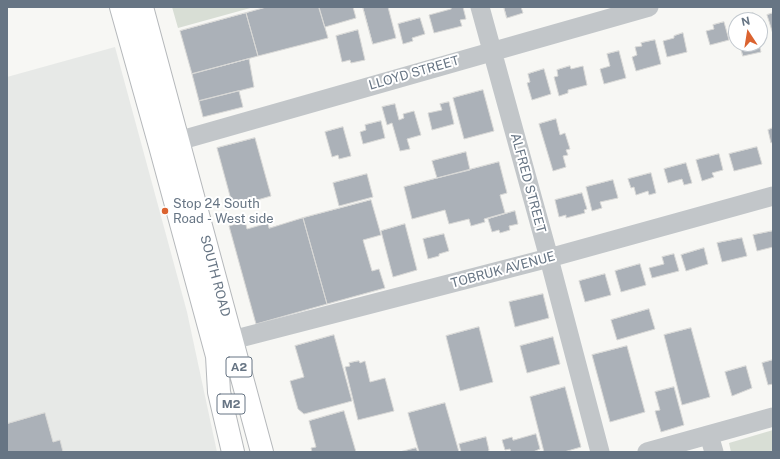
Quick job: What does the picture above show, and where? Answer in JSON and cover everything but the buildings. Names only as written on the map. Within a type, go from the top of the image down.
[{"type":"highway","name":"SOUTH ROAD","points":[[120,7],[170,143],[232,340],[262,452]]},
{"type":"highway","name":"SOUTH ROAD","points":[[142,7],[217,356],[219,392],[233,452]]},
{"type":"highway","name":"M2","points":[[217,356],[244,452]]},
{"type":"street","name":"ALFRED STREET","points":[[480,7],[549,258],[600,452]]},
{"type":"street","name":"LLOYD STREET","points":[[170,143],[649,7]]},
{"type":"street","name":"TOBRUK AVENUE","points":[[232,340],[549,258],[773,196]]},
{"type":"street","points":[[647,452],[712,443],[773,417]]},
{"type":"shaded area","points":[[172,7],[254,7],[178,28]]},
{"type":"shaded area","points":[[115,47],[187,312],[217,452],[7,452],[7,77]]},
{"type":"shaded area","points":[[773,430],[773,452],[731,452],[729,443]]},
{"type":"place","name":"Stop 24 South Road - West side","points":[[165,211]]}]
